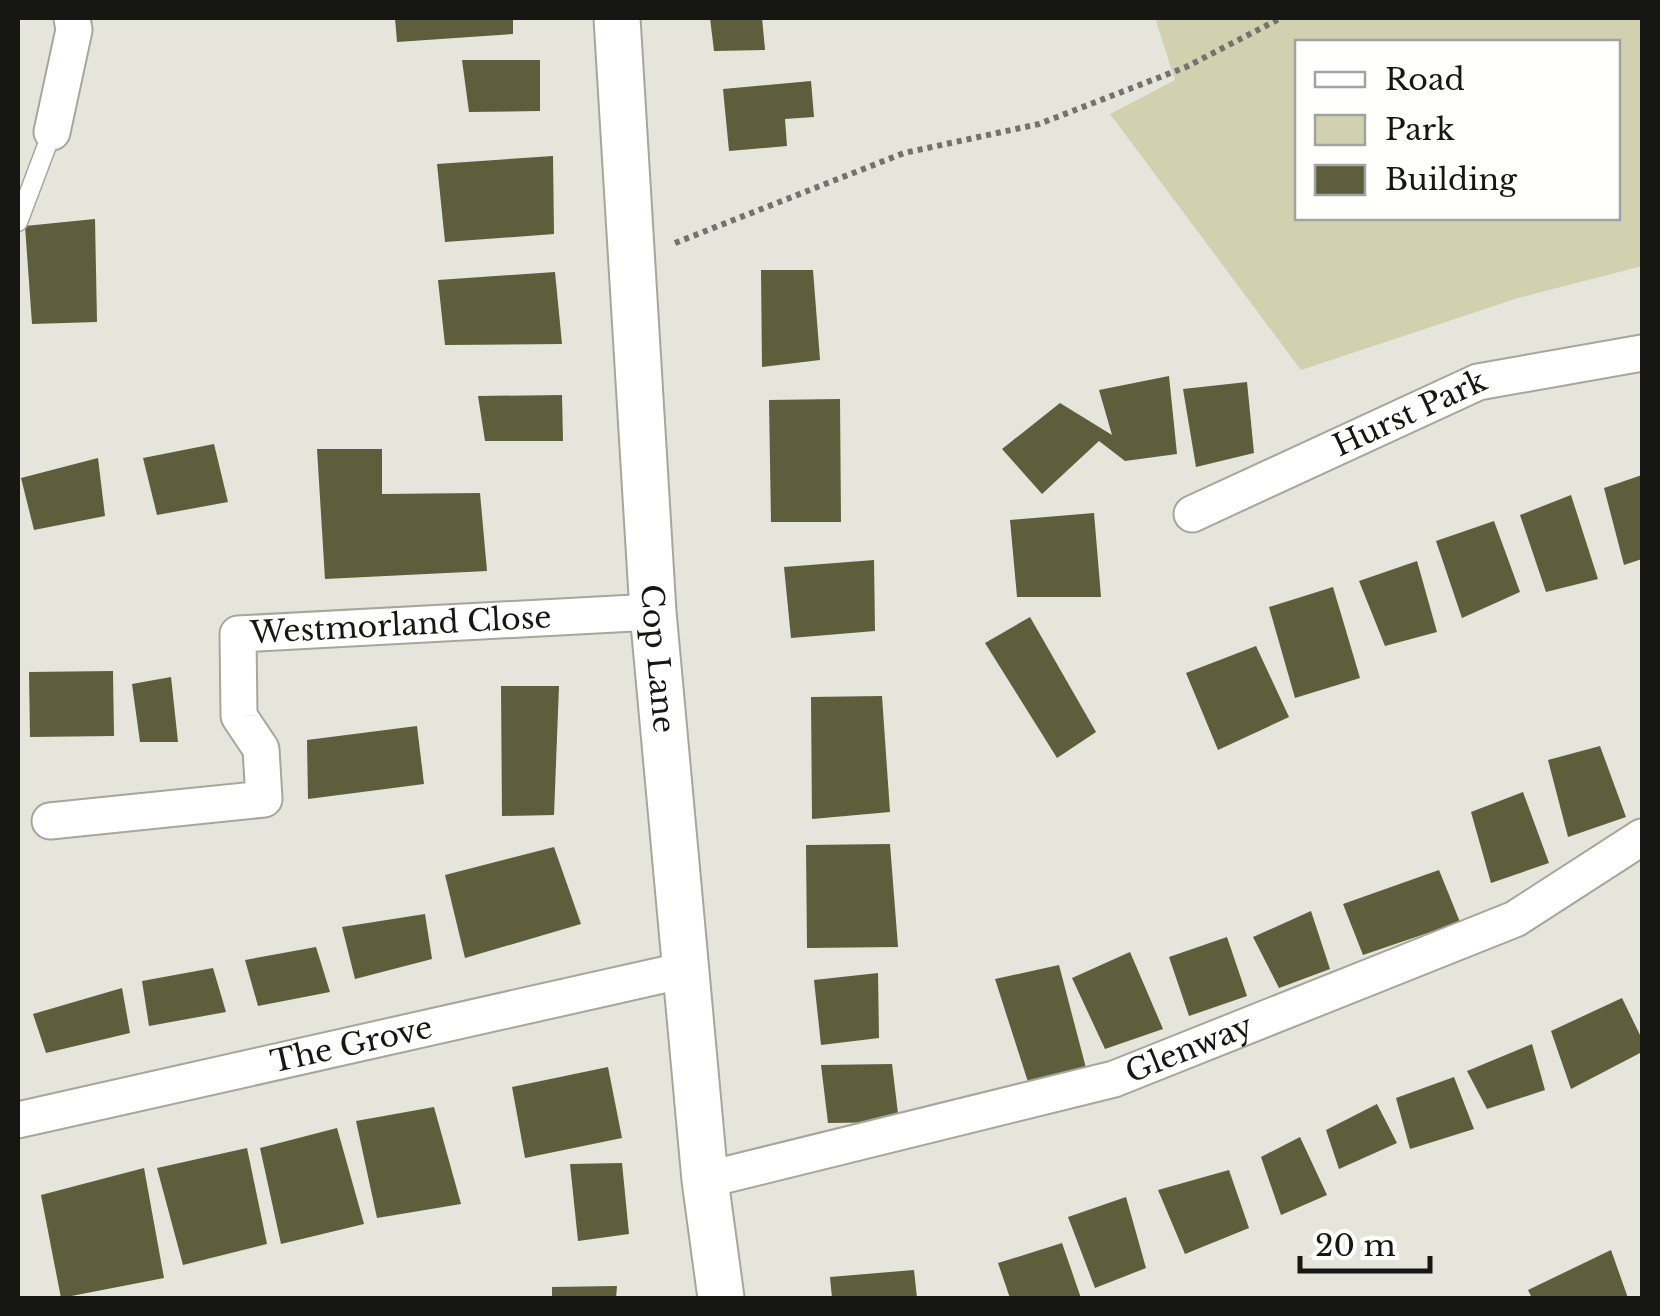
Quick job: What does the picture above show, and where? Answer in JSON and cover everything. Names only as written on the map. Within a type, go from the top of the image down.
[{"type":"street","points":[[52,132],[74,30],[72,18]]},
{"type":"street","name":"Cop Lane","points":[[617,18],[653,612],[704,1180],[722,1298]]},
{"type":"street","name":"Hurst Park","points":[[1192,514],[1478,382],[1642,354]]},
{"type":"street","name":"Westmorland Close","points":[[50,821],[264,799],[261,749],[239,716],[238,634],[653,612]]},
{"type":"street","name":"Glenway","points":[[704,1180],[1114,1079],[1515,919],[1642,837]]},
{"type":"street","name":"The Grove","points":[[18,1120],[685,970]]},
{"type":"lane","points":[[18,222],[52,132]]},
{"type":"path","points":[[632,260],[904,153],[1039,124],[1186,67],[1281,18]]},
{"type":"green space","points":[[1155,18],[1642,18],[1642,266],[1518,298],[1301,370],[1110,114],[1175,80]]},
{"type":"building","points":[[395,18],[513,18],[513,34],[397,42]]},
{"type":"building","points":[[710,18],[762,18],[765,50],[714,51]]},
{"type":"building","points":[[462,60],[540,60],[540,111],[469,112]]},
{"type":"building","points":[[811,81],[814,117],[785,119],[787,146],[729,151],[723,89]]},
{"type":"building","points":[[553,156],[554,234],[445,242],[437,164]]},
{"type":"building","points":[[95,219],[97,322],[32,324],[25,226]]},
{"type":"building","points":[[761,270],[813,270],[820,360],[762,367]]},
{"type":"building","points":[[555,272],[562,344],[445,345],[438,280]]},
{"type":"building","points":[[1169,376],[1177,454],[1125,461],[1099,441],[1042,494],[1002,449],[1060,403],[1112,435],[1099,390]]},
{"type":"building","points":[[1247,382],[1254,453],[1196,467],[1183,389]]},
{"type":"building","points":[[562,395],[563,441],[485,441],[478,396]]},
{"type":"building","points":[[840,399],[841,522],[771,522],[769,400]]},
{"type":"building","points":[[214,444],[228,502],[157,515],[143,458]]},
{"type":"building","points":[[317,449],[382,449],[382,494],[480,493],[487,571],[325,579]]},
{"type":"building","points":[[98,458],[105,516],[34,530],[21,478]]},
{"type":"building","points":[[1642,475],[1642,559],[1624,565],[1604,488]]},
{"type":"building","points":[[1571,495],[1598,579],[1546,592],[1520,515]]},
{"type":"building","points":[[1094,513],[1101,597],[1017,597],[1010,520]]},
{"type":"building","points":[[1494,521],[1520,592],[1462,618],[1436,541]]},
{"type":"building","points":[[874,560],[875,631],[791,638],[784,567]]},
{"type":"building","points":[[1417,561],[1437,632],[1385,646],[1359,581]]},
{"type":"building","points":[[1333,587],[1360,678],[1295,698],[1269,607]]},
{"type":"building","points":[[1030,617],[1096,732],[1057,758],[985,643]]},
{"type":"building","points":[[1256,646],[1289,717],[1218,750],[1186,673]]},
{"type":"building","points":[[113,671],[114,736],[30,737],[29,672]]},
{"type":"building","points":[[171,677],[178,742],[140,742],[132,684]]},
{"type":"building","points":[[501,686],[559,686],[554,815],[502,816]]},
{"type":"building","points":[[882,696],[890,812],[812,819],[811,697]]},
{"type":"building","points":[[417,726],[424,784],[308,799],[307,740]]},
{"type":"building","points":[[1600,746],[1626,817],[1568,837],[1548,760]]},
{"type":"building","points":[[1523,792],[1549,863],[1491,883],[1471,812]]},
{"type":"building","points":[[890,844],[898,947],[807,948],[806,845]]},
{"type":"building","points":[[554,847],[581,924],[465,958],[445,875]]},
{"type":"building","points":[[1439,870],[1460,922],[1363,955],[1343,904]]},
{"type":"building","points":[[1311,911],[1330,969],[1279,988],[1253,937]]},
{"type":"building","points":[[425,914],[432,959],[355,979],[342,927]]},
{"type":"building","points":[[1227,937],[1247,996],[1189,1016],[1169,957]]},
{"type":"building","points":[[316,947],[330,992],[258,1006],[245,960]]},
{"type":"building","points":[[1130,952],[1163,1029],[1105,1049],[1072,978]]},
{"type":"building","points":[[1059,965],[1086,1068],[1028,1082],[995,979]]},
{"type":"building","points":[[213,968],[226,1012],[149,1026],[142,981]]},
{"type":"building","points":[[878,973],[879,1038],[821,1045],[814,980]]},
{"type":"building","points":[[122,988],[130,1033],[46,1053],[33,1014]]},
{"type":"building","points":[[1622,998],[1642,1039],[1642,1052],[1571,1089],[1551,1031]]},
{"type":"building","points":[[1532,1044],[1545,1090],[1487,1109],[1467,1071]]},
{"type":"building","points":[[892,1064],[899,1122],[828,1123],[821,1065]]},
{"type":"building","points":[[608,1067],[622,1138],[525,1158],[512,1087]]},
{"type":"building","points":[[1454,1077],[1474,1129],[1410,1149],[1396,1098]]},
{"type":"building","points":[[1377,1104],[1397,1143],[1339,1169],[1326,1130]]},
{"type":"building","points":[[434,1107],[461,1204],[377,1218],[356,1121]]},
{"type":"building","points":[[337,1128],[364,1224],[281,1244],[260,1148]]},
{"type":"building","points":[[1300,1137],[1327,1195],[1281,1215],[1261,1157]]},
{"type":"building","points":[[247,1148],[267,1244],[183,1265],[157,1168]]},
{"type":"building","points":[[622,1163],[629,1234],[578,1241],[570,1164]]},
{"type":"building","points":[[144,1168],[164,1278],[61,1298],[41,1195]]},
{"type":"building","points":[[1229,1170],[1249,1228],[1185,1254],[1158,1190]]},
{"type":"building","points":[[1126,1197],[1146,1268],[1095,1288],[1068,1217]]},
{"type":"building","points":[[1062,1243],[1081,1298],[1010,1298],[998,1263]]},
{"type":"building","points":[[1611,1250],[1628,1298],[1532,1298],[1528,1290]]},
{"type":"building","points":[[914,1270],[917,1298],[832,1298],[830,1277]]},
{"type":"building","points":[[617,1286],[616,1298],[552,1298],[552,1287]]}]
